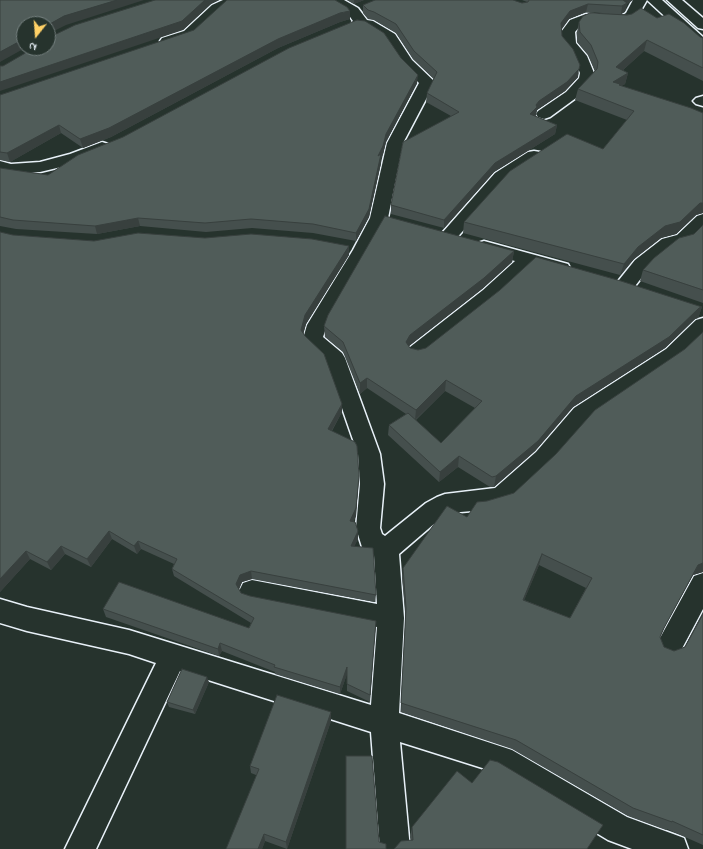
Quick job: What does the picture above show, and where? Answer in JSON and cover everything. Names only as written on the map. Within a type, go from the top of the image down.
[{"type":"main road","points":[[151,46],[189,34],[223,2],[241,0]]},
{"type":"main road","points":[[544,114],[571,95],[586,79],[588,74],[580,56],[569,44],[568,32],[575,23],[586,18],[624,20],[631,16],[640,0]]},
{"type":"main road","points":[[654,0],[703,44]]},
{"type":"main road","points":[[674,0],[703,25]]},
{"type":"main road","points":[[332,1],[360,13],[368,24],[390,37],[407,62],[427,82],[394,143],[387,220],[355,249],[314,332],[313,339],[336,358],[369,454],[372,484],[368,528],[371,540],[386,550]]},
{"type":"main road","points":[[346,26],[360,13]]},
{"type":"main road","points":[[0,166],[10,169],[40,167],[76,158],[118,140]]},
{"type":"main road","points":[[550,146],[501,177],[454,238],[581,273]]},
{"type":"main road","points":[[625,286],[642,264],[668,243],[683,240],[703,220]]},
{"type":"main road","points":[[417,352],[490,295],[529,259]]},
{"type":"main road","points":[[386,550],[434,510],[445,504],[484,500],[502,496],[544,458],[582,414],[673,354],[700,324]]},
{"type":"main road","points":[[386,550],[391,618],[384,722],[395,849]]},
{"type":"main road","points":[[668,647],[703,584]]},
{"type":"main road","points":[[252,591],[391,618]]},
{"type":"main road","points":[[0,611],[26,619],[129,642],[502,760],[619,829],[673,849]]},
{"type":"main road","points":[[80,849],[173,656]]},
{"type":"building","points":[[0,0],[117,0],[64,16],[56,20],[56,16],[16,16],[16,43],[0,52]]},
{"type":"building","points":[[155,0],[205,0],[182,21],[0,82],[0,66],[3,66],[20,56],[56,56],[56,34],[75,25]]},
{"type":"building","points":[[227,0],[335,0],[347,7],[350,11],[340,13],[278,39],[109,128],[80,139],[59,125],[7,153],[0,152],[0,95],[194,30]]},
{"type":"building","points":[[375,0],[513,0],[522,3],[528,2],[529,0],[623,0],[627,3],[622,6],[588,4],[570,11],[561,23],[562,36],[573,49],[580,65],[579,69],[567,82],[539,101],[536,105],[537,107],[530,114],[557,125],[495,163],[444,220],[391,205],[403,142],[459,112],[427,93],[437,72],[414,51],[396,24],[368,10],[363,5]]},
{"type":"building","points":[[641,8],[657,18],[669,14],[684,23],[703,38],[703,68],[647,40],[616,67],[628,73],[613,82],[703,113],[703,203],[700,203],[680,222],[665,226],[638,247],[624,264],[464,222],[510,171],[567,134],[603,149],[634,111],[578,89],[597,69],[598,62],[591,45],[580,32],[579,22],[583,16],[590,13],[627,15],[632,14]]},
{"type":"building","points":[[357,20],[365,21],[384,33],[401,58],[418,75],[386,134],[383,146],[378,156],[381,154],[369,209],[356,233],[313,224],[251,219],[205,223],[138,218],[95,226],[13,220],[0,217],[0,168],[48,175],[78,155],[123,137],[289,48]]},
{"type":"building","points":[[385,216],[514,251],[484,278],[410,335],[406,342],[410,348],[418,350],[426,348],[500,290],[536,257],[621,281],[702,307],[699,308],[669,337],[576,396],[538,441],[496,476],[492,477],[459,456],[440,472],[389,425],[408,413],[441,443],[482,401],[446,380],[416,410],[367,378],[360,383],[343,342],[324,326],[328,315]]},
{"type":"building","points":[[703,225],[703,290],[643,270],[654,258],[679,238],[694,234]]},
{"type":"building","points":[[0,232],[13,235],[94,241],[138,233],[205,238],[251,234],[312,239],[349,246],[305,315],[301,330],[305,336],[324,354],[342,404],[328,429],[355,442],[357,446],[359,476],[356,508],[350,521],[355,522],[358,531],[351,546],[373,548],[376,595],[251,571],[240,575],[236,584],[241,593],[250,596],[376,621],[370,695],[347,684],[347,667],[340,687],[274,667],[275,665],[220,643],[218,649],[103,609],[119,582],[249,628],[254,618],[172,569],[177,559],[138,541],[134,546],[109,531],[87,559],[61,546],[47,562],[26,551],[0,579]]},
{"type":"building","points":[[703,332],[703,563],[698,565],[660,637],[664,647],[674,651],[685,647],[703,614],[703,835],[672,821],[633,808],[516,740],[401,703],[406,608],[403,568],[447,506],[467,517],[477,502],[487,501],[514,493],[556,454],[595,410],[685,349]],"holes":[[[542,554],[592,578],[570,618],[523,600]]]},
{"type":"building","points":[[182,669],[207,677],[193,710],[167,702]]},
{"type":"building","points":[[277,695],[331,712],[286,842],[264,834],[258,849],[226,849],[259,769],[250,766]]},
{"type":"building","points":[[346,756],[372,756],[379,842],[386,844],[386,849],[346,849]]},
{"type":"building","points":[[490,760],[498,762],[603,825],[587,849],[394,849],[401,841],[413,840],[412,827],[457,771],[472,783]]}]
